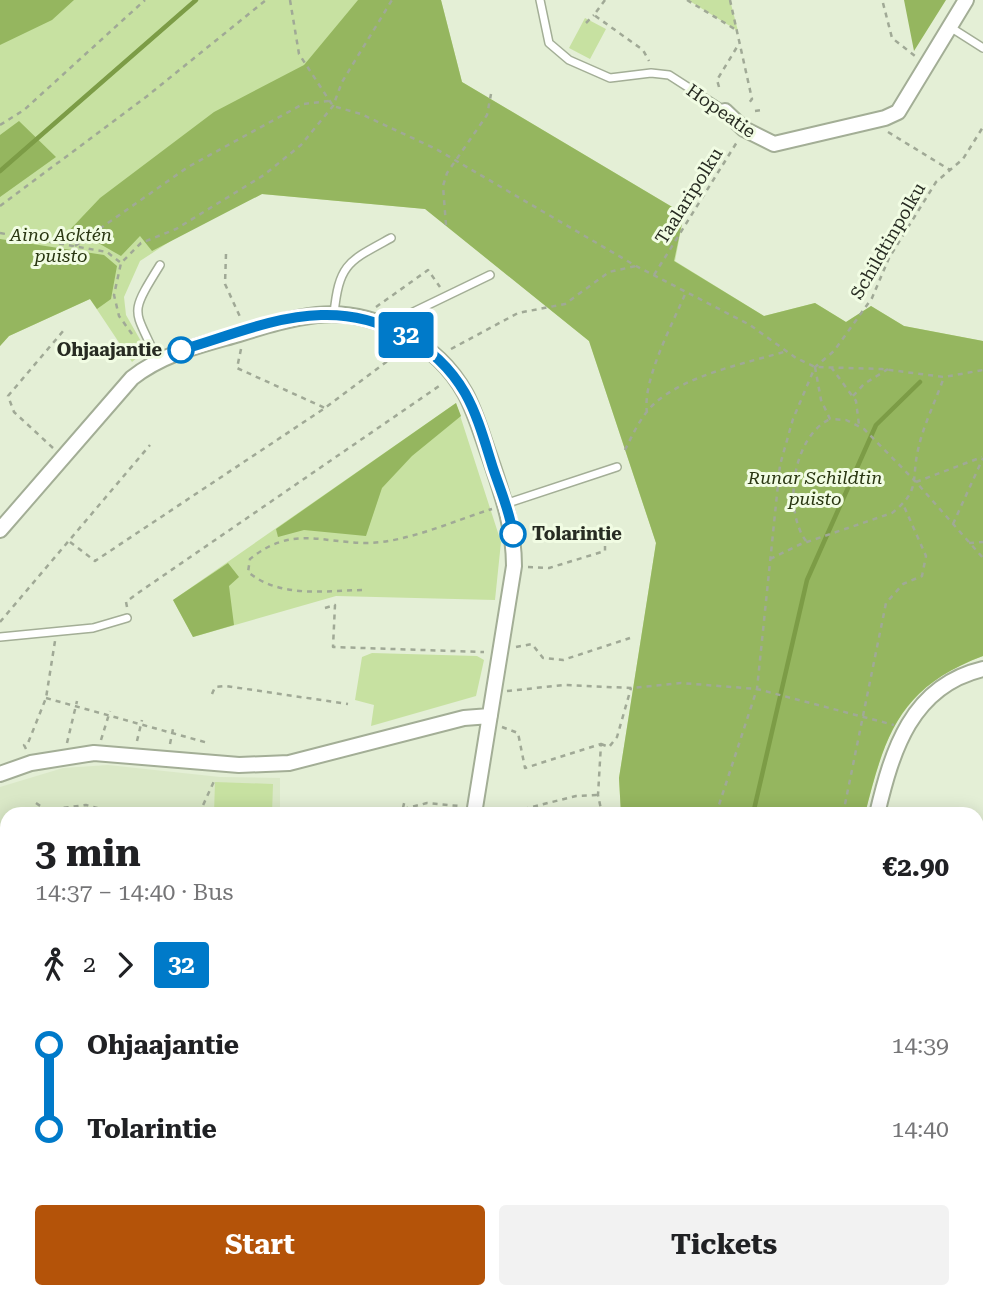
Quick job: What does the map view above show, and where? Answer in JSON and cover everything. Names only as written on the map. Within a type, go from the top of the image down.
[{"type":"street","name":"Hopeatie","points":[[725,111],[744,129],[774,144],[886,118],[898,112],[966,0]]},
{"type":"street","points":[[0,530],[132,378],[157,360],[295,318],[334,315],[369,319],[395,328],[414,340],[452,376],[476,415],[512,525],[514,566],[494,721],[471,807]]},
{"type":"street","points":[[879,807],[894,748],[904,727],[940,690],[983,669]]},
{"type":"street","points":[[0,774],[31,763],[94,753],[239,765],[289,763],[464,718],[494,721]]},
{"type":"lane","name":"Hopeatie","points":[[540,0],[549,43],[569,60],[610,78],[669,75],[725,111]]},
{"type":"lane","points":[[949,27],[983,48]]},
{"type":"lane","points":[[334,315],[339,282],[349,261],[391,238]]},
{"type":"lane","points":[[157,360],[141,331],[138,301],[160,265]]},
{"type":"lane","points":[[395,328],[402,317],[490,275]]},
{"type":"lane","points":[[505,504],[617,467]]},
{"type":"lane","points":[[0,637],[93,628],[127,618]]},
{"type":"path","points":[[0,125],[24,110],[145,0]]},
{"type":"path","points":[[0,206],[146,97],[266,0]]},
{"type":"path","points":[[289,0],[299,54],[333,106],[361,114],[455,160],[636,265],[750,325],[816,367],[888,369],[944,377],[983,370]]},
{"type":"path","points":[[132,335],[119,316],[114,295],[121,263],[141,243],[176,229],[264,175],[301,145],[333,106],[342,82],[392,0]]},
{"type":"path","points":[[586,23],[605,0]]},
{"type":"path","points":[[688,0],[738,31]]},
{"type":"path","points":[[730,0],[752,99],[749,103]]},
{"type":"path","points":[[883,3],[891,38],[913,54]]},
{"type":"path","points":[[594,15],[643,50],[657,74]]},
{"type":"path","points":[[719,87],[718,80],[740,42]]},
{"type":"path","points":[[747,73],[753,71]]},
{"type":"path","points":[[446,225],[443,186],[455,160],[487,115],[491,94]]},
{"type":"path","points":[[75,246],[188,167],[303,104],[329,101]]},
{"type":"path","points":[[755,111],[762,110]]},
{"type":"path","name":"Schildtinpolku","points":[[816,367],[834,351],[872,298],[890,258],[936,181],[963,159],[983,127]]},
{"type":"path","name":"Taalaripolku","points":[[654,275],[744,129]]},
{"type":"path","points":[[889,134],[950,170]]},
{"type":"path","points":[[0,233],[107,252],[121,263]]},
{"type":"path","points":[[226,254],[225,284],[243,322],[244,332],[237,368],[325,408]]},
{"type":"path","points":[[444,355],[518,313],[565,304],[609,272],[636,265]]},
{"type":"path","points":[[369,319],[375,308],[428,270],[447,296]]},
{"type":"path","points":[[647,413],[645,397],[652,373],[687,292]]},
{"type":"path","points":[[63,457],[13,412],[8,396],[64,330]]},
{"type":"path","points":[[70,542],[95,561],[325,408],[414,340]]},
{"type":"path","points":[[625,450],[654,404],[701,376],[787,351]]},
{"type":"path","points":[[816,367],[821,400],[830,419]]},
{"type":"path","points":[[718,807],[757,689],[769,559],[785,442],[816,367]]},
{"type":"path","points":[[831,367],[853,396],[859,426]]},
{"type":"path","points":[[853,396],[864,384],[888,369]]},
{"type":"path","points":[[127,618],[127,602],[138,593],[452,376]]},
{"type":"path","points":[[769,559],[807,542],[892,513],[903,504],[916,482],[918,450],[944,377]]},
{"type":"path","points":[[807,542],[795,520],[794,486],[805,446],[820,424],[830,419],[846,420],[864,429],[916,482],[983,558]]},
{"type":"path","points":[[0,622],[150,445]]},
{"type":"path","points":[[916,482],[983,457]]},
{"type":"path","points":[[953,524],[983,457]]},
{"type":"path","points":[[362,590],[306,592],[267,585],[248,572],[250,559],[265,547],[287,539],[311,536],[378,541],[505,504]]},
{"type":"path","points":[[845,807],[861,716],[886,603],[903,584],[922,576],[926,556],[903,504]]},
{"type":"path","points":[[969,542],[983,542]]},
{"type":"path","points":[[514,566],[549,568],[605,551],[605,546]]},
{"type":"path","points":[[559,560],[560,565]]},
{"type":"path","points":[[325,608],[335,604],[333,647],[491,653]]},
{"type":"path","points":[[28,753],[24,745],[28,743],[46,698],[56,631]]},
{"type":"path","points":[[620,635],[622,640]]},
{"type":"path","points":[[509,648],[532,644],[543,658],[563,660],[630,638]]},
{"type":"path","points":[[576,649],[577,656]]},
{"type":"path","points":[[502,691],[564,685],[631,688],[681,682],[757,689],[904,727]]},
{"type":"path","points":[[212,694],[215,687],[226,686],[348,704]]},
{"type":"path","points":[[494,721],[518,733],[525,768],[587,746],[601,744],[609,747],[617,737],[631,688]]},
{"type":"path","points":[[46,698],[109,713],[208,743]]},
{"type":"path","points":[[66,746],[77,701]]},
{"type":"path","points":[[101,743],[109,713]]},
{"type":"path","points":[[136,744],[141,722]]},
{"type":"path","points":[[169,747],[173,731]]},
{"type":"path","points":[[601,744],[598,795],[601,807]]},
{"type":"path","points":[[201,807],[216,776]]},
{"type":"path","points":[[532,807],[576,796],[598,795]]},
{"type":"path","points":[[405,799],[405,807],[427,803],[461,807]]},
{"type":"path","points":[[36,803],[42,807]]},
{"type":"path","points":[[70,807],[94,807]]},
{"type":"shaded area","points":[[108,765],[220,777],[280,778],[280,807],[0,807],[0,787],[63,768]]},
{"type":"green space","name":"Runar Schildtin puisto","points":[[0,0],[441,0],[462,82],[684,214],[675,261],[764,316],[815,303],[846,322],[871,306],[904,326],[983,341],[983,656],[955,668],[932,683],[914,699],[900,717],[880,760],[867,807],[621,807],[619,778],[656,543],[589,341],[426,209],[262,194],[186,231],[140,261],[124,297],[126,315],[146,350],[132,362],[90,299],[9,336],[0,346]]},
{"type":"green space","points":[[0,0],[74,0],[52,20],[0,45]]},
{"type":"green space","name":"Runar Schildtin puisto","points":[[358,0],[441,0],[462,82],[684,214],[674,261],[764,316],[815,303],[846,322],[871,306],[904,326],[983,341],[983,656],[955,668],[932,683],[914,699],[900,717],[880,760],[867,807],[621,807],[619,778],[656,543],[589,341],[425,209],[262,194],[152,251],[140,236],[121,256],[100,244],[63,237],[100,198],[214,112],[304,65]]},
{"type":"green space","points":[[688,0],[730,0],[738,31]]},
{"type":"green space","points":[[904,0],[946,0],[914,51]]},
{"type":"green space","points":[[585,18],[606,29],[590,59],[569,48]]},
{"type":"green space","points":[[19,121],[56,157],[0,197],[0,135]]},
{"type":"green space","points":[[0,239],[104,255],[117,266],[111,299],[97,309],[90,299],[9,336],[0,346]]},
{"type":"green space","points":[[456,403],[501,542],[495,600],[336,596],[193,637],[173,600]]},
{"type":"green space","points":[[456,403],[461,416],[412,456],[382,488],[366,536],[304,530],[278,537],[276,529]]},
{"type":"green space","points":[[228,563],[239,577],[229,586],[234,625],[193,637],[173,600]]},
{"type":"green space","points":[[372,653],[477,656],[484,660],[476,696],[371,726],[374,705],[355,700],[362,657]]},
{"type":"green space","points":[[215,782],[273,784],[272,807],[214,807]]},
{"type":"waterway","points":[[0,171],[196,0]]},
{"type":"waterway","points":[[755,807],[807,580],[876,425],[920,382]]},
{"type":"bus line","name":"32","points":[[181,350],[295,318],[320,315],[369,319],[395,328],[439,360],[464,391],[476,415],[513,534]]},
{"type":"place","name":"Ohjaajantie","points":[[181,350]]},
{"type":"place","name":"Tolarintie","points":[[513,534]]},
{"type":"park label","name":"Aino Acktén puisto","points":[[61,245]]}]
